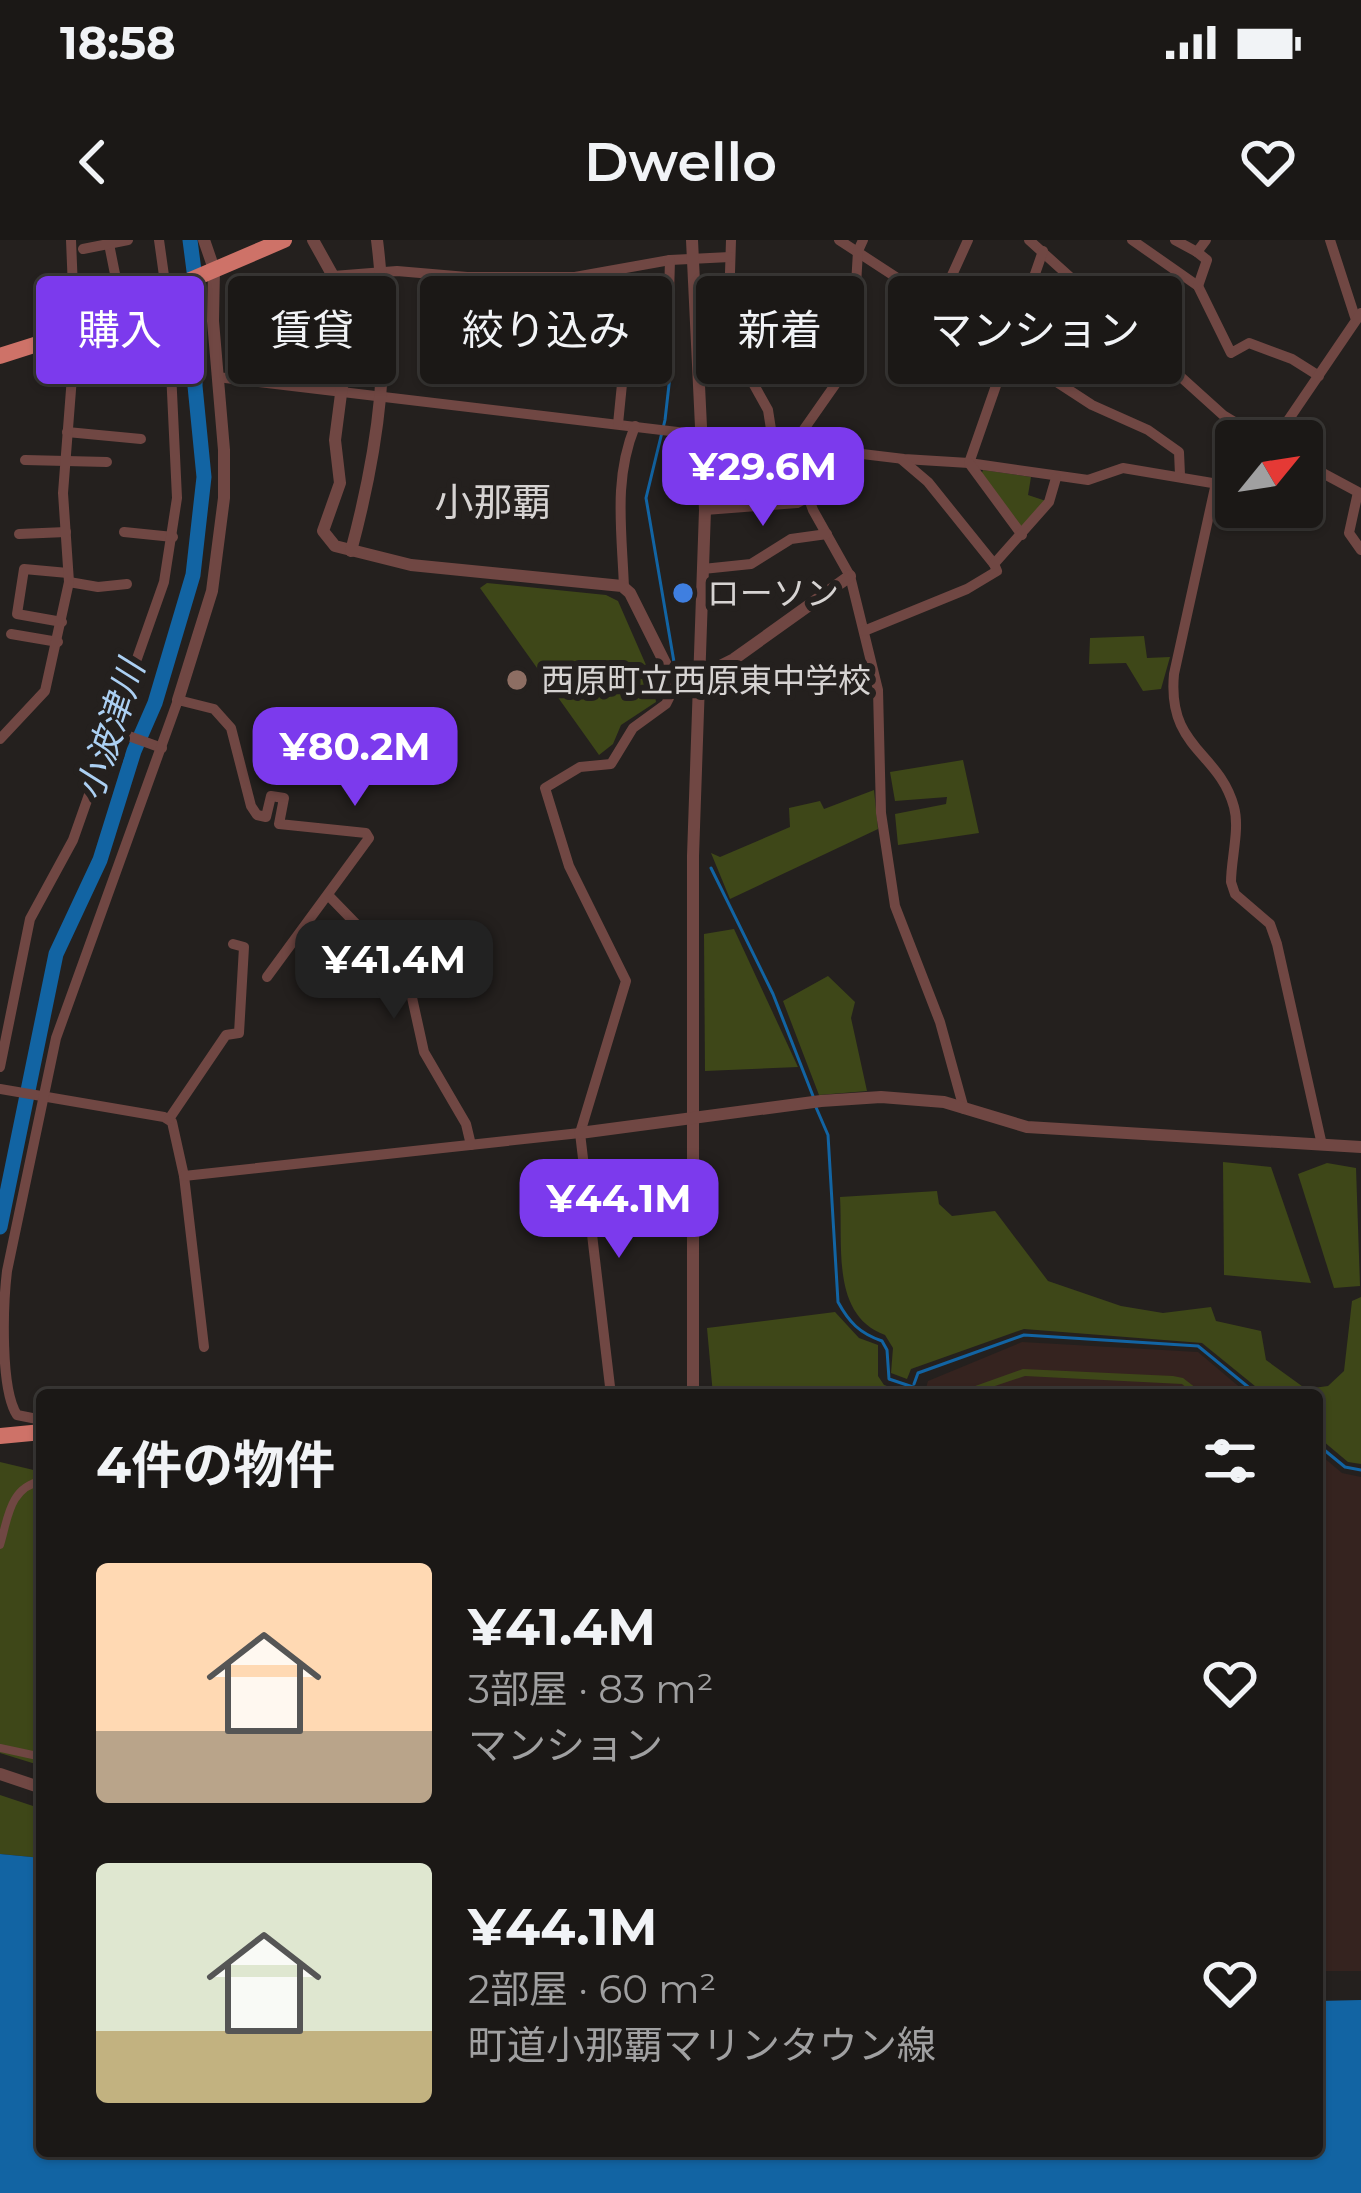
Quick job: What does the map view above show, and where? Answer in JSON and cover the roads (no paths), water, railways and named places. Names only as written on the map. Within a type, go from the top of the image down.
[{"type":"highway","points":[[197,276],[284,240]]},
{"type":"highway","points":[[0,356],[36,343]]},
{"type":"highway","points":[[0,1436],[36,1433]]},
{"type":"street","points":[[70,240],[72,276]]},
{"type":"street","points":[[83,249],[128,240]]},
{"type":"street","points":[[159,240],[166,276]]},
{"type":"street","points":[[36,1419],[17,1415],[8,1405],[3,1309],[39,1097],[68,1002],[178,700],[212,591],[222,526],[224,450],[204,240]]},
{"type":"street","points":[[313,240],[334,276],[381,272],[574,277],[670,260],[730,257]]},
{"type":"street","points":[[351,551],[368,489],[383,397],[385,335],[377,240]]},
{"type":"street","points":[[692,240],[705,510],[690,1118],[693,1389]]},
{"type":"street","points":[[731,240],[728,338],[768,410],[772,442]]},
{"type":"street","points":[[839,240],[860,245],[900,276]]},
{"type":"street","points":[[952,276],[968,240]]},
{"type":"street","points":[[1029,240],[1232,420]]},
{"type":"street","points":[[1132,240],[1198,286],[1231,353],[1249,343],[1292,359],[1319,376]]},
{"type":"street","points":[[1175,240],[1207,260],[1198,286]]},
{"type":"street","points":[[1197,252],[1206,240]]},
{"type":"street","points":[[1286,420],[1358,315],[1330,240]]},
{"type":"street","points":[[110,244],[116,276]]},
{"type":"street","points":[[860,245],[853,336],[844,372],[795,445],[796,464],[808,497],[850,575],[878,690],[881,814],[896,906],[940,1022],[964,1109]]},
{"type":"street","points":[[1033,276],[1043,251]]},
{"type":"street","points":[[617,424],[622,374],[667,366],[670,260]]},
{"type":"street","points":[[217,376],[900,459],[969,463],[1056,478],[1088,481],[1123,468],[1215,483]]},
{"type":"street","points":[[0,739],[45,691],[62,622],[68,577],[63,493],[71,384]]},
{"type":"street","points":[[0,1067],[26,932],[73,840],[154,617],[172,536],[177,456],[173,384]]},
{"type":"street","points":[[341,384],[335,440],[340,483],[323,531],[335,547],[411,565],[624,587]]},
{"type":"street","points":[[969,463],[994,384]]},
{"type":"street","points":[[1060,384],[1180,452],[1180,475]]},
{"type":"street","points":[[635,426],[623,455],[619,489],[624,587],[678,680],[686,683],[700,678],[734,659],[850,575]]},
{"type":"street","points":[[68,432],[141,439]]},
{"type":"street","points":[[864,631],[967,589],[997,571],[928,482],[900,459]]},
{"type":"street","points":[[26,460],[106,462]]},
{"type":"street","points":[[969,463],[1022,535]]},
{"type":"street","points":[[1324,474],[1360,492],[1349,533],[1361,550]]},
{"type":"street","points":[[994,564],[1049,502],[1056,478]]},
{"type":"street","points":[[1215,488],[1174,674],[1173,706],[1184,735],[1233,804],[1231,883],[1235,894],[1270,924],[1277,944],[1322,1145]]},
{"type":"street","points":[[705,510],[797,503],[808,497]]},
{"type":"street","points":[[19,534],[66,532]]},
{"type":"street","points":[[124,532],[172,536]]},
{"type":"street","points":[[704,569],[751,564],[791,538],[826,534]]},
{"type":"street","points":[[62,622],[16,614],[24,568],[98,587],[127,584]]},
{"type":"street","points":[[11,634],[58,642]]},
{"type":"street","points":[[610,1389],[580,1133],[626,981],[568,866],[545,788],[580,767],[611,764],[633,728],[666,704],[678,680]]},
{"type":"street","points":[[178,700],[214,709],[231,728],[257,815],[266,817],[272,796],[284,798],[279,824],[366,833],[369,838],[267,977]]},
{"type":"street","points":[[114,730],[158,746]]},
{"type":"street","points":[[328,895],[411,993],[424,1052],[466,1124],[471,1145]]},
{"type":"street","points":[[169,1119],[226,1035],[239,1033],[244,947],[233,944]]},
{"type":"street","points":[[3,1090],[169,1119],[184,1176],[205,1347]]},
{"type":"street","points":[[184,1176],[816,1102],[925,1099],[1027,1127],[1361,1147]]},
{"type":"street","points":[[0,1545],[13,1501],[36,1483]]},
{"type":"street","points":[[0,1748],[36,1756]]},
{"type":"street","points":[[0,1774],[36,1786]]},
{"type":"water","points":[[0,1854],[36,1857],[36,2157],[1323,2157],[1323,2001],[1361,2000],[1361,2193],[0,2193]]},
{"type":"waterway","name":"小波津川","points":[[0,1227],[56,954],[100,860],[193,575],[204,477],[195,386],[197,294],[190,240]]},
{"type":"waterway","points":[[669,384],[646,498],[674,662]]},
{"type":"waterway","points":[[711,868],[773,994],[813,1096]]},
{"type":"waterway","points":[[815,1105],[828,1135],[838,1302],[855,1326],[882,1341],[889,1379],[913,1389]]},
{"type":"waterway","points":[[914,1384],[918,1373],[1024,1335],[1198,1346],[1251,1389]]},
{"type":"waterway","points":[[1323,1449],[1345,1467],[1361,1470]]},
{"type":"place","name":"ローソン","points":[[683,593]]},
{"type":"place","name":"西原町立西原東中学校","points":[[517,680]]},
{"type":"district","name":"小那覇","points":[[493,502]]}]
